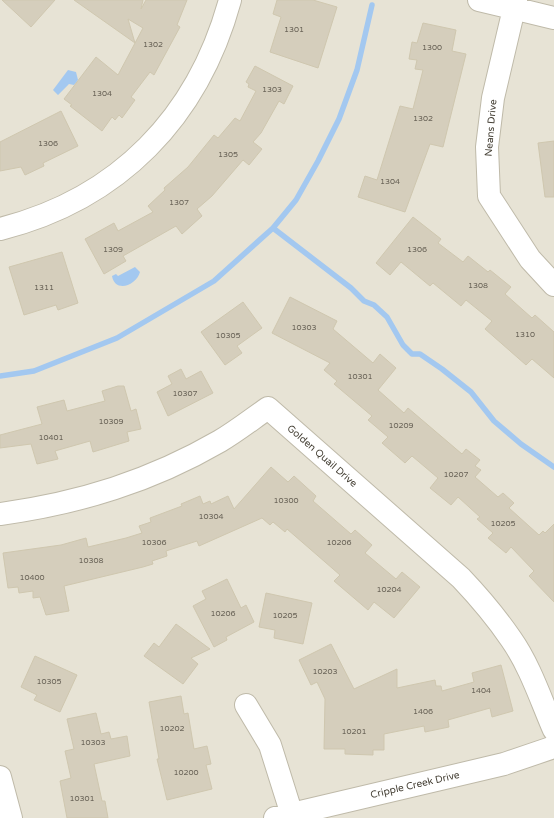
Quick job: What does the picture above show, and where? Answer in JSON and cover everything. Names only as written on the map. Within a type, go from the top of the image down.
[{"type":"street","points":[[0,229],[24,223],[59,209],[83,196],[108,181],[149,146],[183,106],[202,75],[221,32],[230,0]]},
{"type":"street","points":[[480,0],[515,4],[554,18]]},
{"type":"street","name":"Neans Drive","points":[[515,4],[493,98],[487,147],[489,196],[530,259],[554,285]]},
{"type":"street","name":"Golden Quail Drive","points":[[0,514],[46,507],[96,495],[141,480],[182,462],[222,440],[268,408],[461,578],[490,609],[512,640],[554,730]]},
{"type":"street","points":[[246,706],[270,745],[287,817]]},
{"type":"street","name":"Cripple Creek Drive","points":[[287,817],[504,764],[554,747]]},
{"type":"street","points":[[0,777],[11,818]]},
{"type":"shaded area","points":[[0,0],[554,0],[554,818],[0,818]]},
{"type":"water","points":[[68,70],[76,72],[78,80],[74,85],[69,84],[58,95],[53,90]]},
{"type":"water","points":[[135,267],[140,272],[134,281],[126,286],[117,285],[112,276],[116,274],[118,276]]},
{"type":"building","points":[[2,0],[55,0],[31,27]]},
{"type":"building","points":[[74,0],[143,0],[141,9],[146,0],[187,0],[177,25],[180,27],[154,75],[150,72],[131,97],[135,100],[122,118],[119,115],[115,120],[112,117],[102,131],[70,106],[72,105],[64,99],[96,57],[118,75],[143,28],[128,19],[135,43]]},
{"type":"building","points":[[277,0],[313,0],[337,7],[318,68],[270,52],[281,17],[273,14]]},
{"type":"building","points":[[423,23],[456,30],[452,51],[466,54],[443,147],[430,144],[405,212],[358,197],[365,176],[377,180],[400,106],[413,109],[423,70],[415,69],[417,60],[409,59],[412,42],[417,43]]},
{"type":"building","points":[[255,66],[293,86],[284,104],[279,101],[261,133],[253,142],[262,149],[249,165],[243,160],[212,196],[197,209],[202,216],[182,234],[176,226],[123,256],[126,261],[104,274],[85,239],[114,223],[118,231],[153,212],[148,206],[165,190],[164,188],[188,167],[214,135],[218,138],[235,118],[240,121],[256,91],[248,87],[249,84],[246,82]]},
{"type":"building","points":[[61,111],[78,146],[43,163],[44,166],[25,175],[21,167],[0,171],[0,142]]},
{"type":"building","points":[[554,141],[554,197],[545,197],[538,143]]},
{"type":"building","points":[[413,217],[441,239],[438,243],[463,262],[468,256],[488,272],[490,270],[511,287],[505,294],[532,318],[535,315],[554,332],[554,378],[532,359],[526,365],[485,329],[492,321],[466,300],[461,306],[433,283],[430,286],[401,262],[390,275],[376,263]]},
{"type":"building","points":[[62,252],[78,303],[58,310],[56,305],[24,315],[9,267]]},
{"type":"building","points":[[290,297],[337,321],[333,329],[373,363],[380,354],[396,368],[378,390],[404,413],[408,408],[462,454],[466,449],[480,460],[475,466],[481,470],[475,477],[498,497],[503,493],[514,503],[509,508],[539,535],[543,531],[545,533],[554,524],[554,602],[529,576],[534,571],[511,547],[506,553],[488,538],[493,533],[477,519],[480,517],[458,497],[451,505],[430,488],[438,478],[412,456],[405,463],[382,443],[388,437],[368,420],[372,416],[334,384],[337,381],[324,370],[330,363],[272,333]]},
{"type":"building","points":[[243,302],[262,328],[237,346],[242,353],[225,365],[201,332]]},
{"type":"building","points":[[181,369],[186,379],[201,371],[213,393],[168,416],[157,392],[172,384],[168,376]]},
{"type":"building","points":[[118,386],[124,386],[131,411],[136,409],[141,429],[127,432],[129,441],[93,452],[90,441],[55,451],[58,459],[37,464],[31,444],[0,448],[0,435],[42,424],[37,407],[64,400],[67,411],[105,401],[102,391]]},
{"type":"building","points":[[271,467],[288,482],[294,476],[316,496],[313,501],[351,534],[355,530],[372,545],[365,553],[396,579],[402,572],[420,587],[394,618],[374,602],[368,610],[334,581],[340,575],[287,529],[285,532],[273,522],[270,525],[262,518],[199,546],[197,541],[166,551],[167,556],[152,561],[153,564],[64,586],[69,611],[46,615],[40,597],[33,598],[33,591],[19,593],[18,587],[8,588],[3,553],[61,545],[86,538],[88,547],[126,538],[142,533],[139,526],[151,522],[150,518],[182,506],[181,504],[200,496],[203,504],[210,501],[211,504],[228,496],[234,509]]},
{"type":"building","points":[[227,579],[241,608],[246,605],[254,622],[226,637],[227,640],[214,647],[193,606],[206,599],[202,591]]},
{"type":"building","points":[[266,593],[312,603],[303,644],[274,638],[275,630],[259,627]]},
{"type":"building","points":[[176,624],[210,649],[191,658],[198,664],[183,684],[144,656],[154,643],[159,647]]},
{"type":"building","points":[[331,644],[354,689],[397,669],[397,688],[435,680],[436,686],[441,686],[442,691],[474,682],[472,673],[501,665],[513,711],[492,717],[490,708],[448,720],[449,727],[425,732],[424,726],[384,734],[384,750],[373,750],[373,755],[345,754],[345,749],[324,749],[325,699],[317,682],[311,685],[299,660]]},
{"type":"building","points":[[35,656],[77,675],[60,712],[34,700],[37,695],[21,687]]},
{"type":"building","points":[[181,696],[184,714],[188,713],[194,749],[207,746],[211,764],[206,765],[212,789],[167,800],[157,759],[159,759],[149,702]]},
{"type":"building","points":[[96,713],[101,734],[109,732],[111,739],[127,736],[130,756],[94,764],[102,801],[105,801],[108,818],[67,818],[60,781],[71,778],[65,751],[74,749],[67,719]]},
{"type":"waterway","points":[[0,376],[34,371],[117,338],[214,281],[273,228],[296,200],[339,119],[357,70],[372,5]]},
{"type":"waterway","points":[[273,228],[351,288],[364,301],[374,305],[387,317],[403,345],[412,354],[420,354],[471,392],[494,421],[521,444],[554,467]]}]
